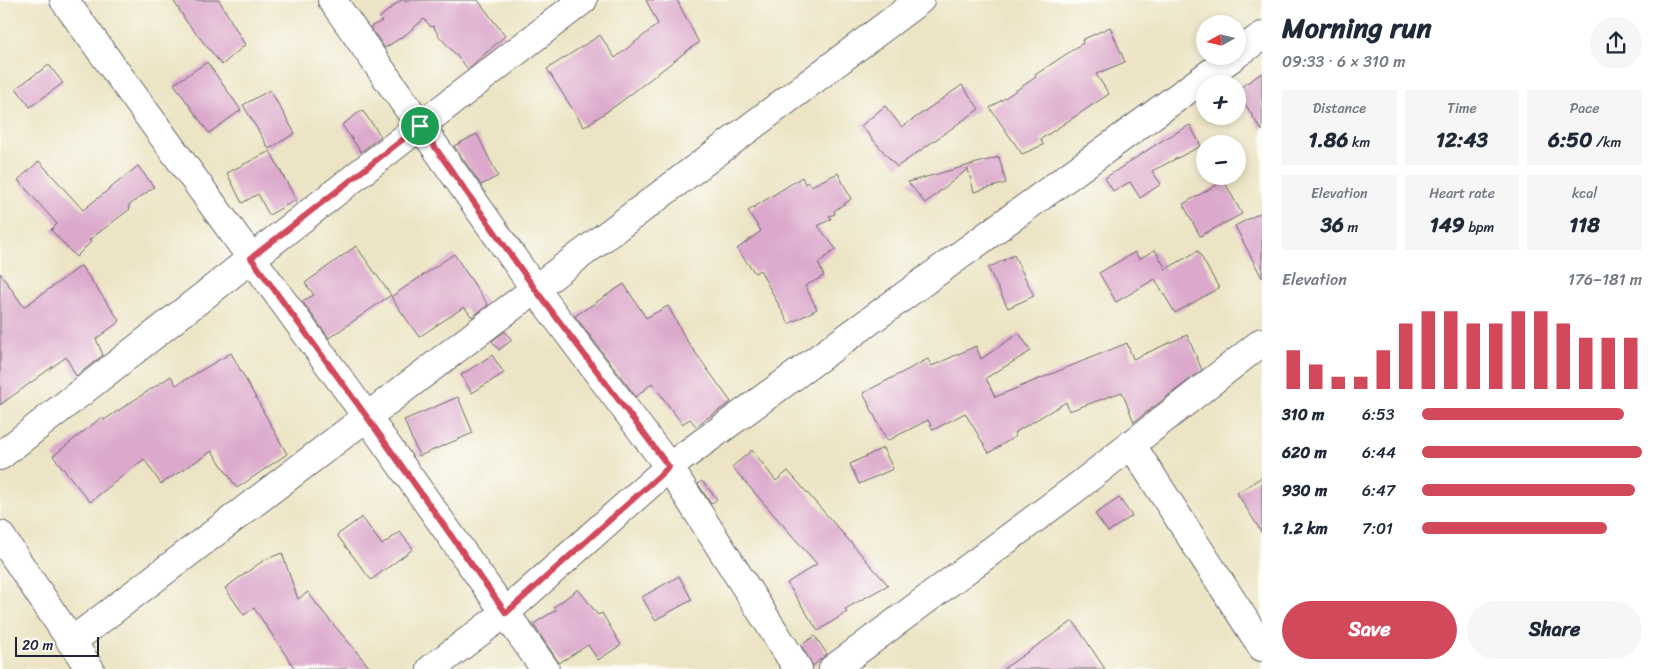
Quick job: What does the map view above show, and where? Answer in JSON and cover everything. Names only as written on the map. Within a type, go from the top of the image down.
[{"type":"street","points":[[64,0],[367,417],[545,669]]},
{"type":"street","points":[[332,0],[535,289],[669,467],[798,669]]},
{"type":"street","points":[[0,456],[583,0]]},
{"type":"street","points":[[72,642],[535,289],[920,0]]},
{"type":"street","points":[[1246,47],[1262,36]]},
{"type":"street","points":[[431,669],[506,613],[669,467],[1222,65]]},
{"type":"street","points":[[833,669],[1131,444],[1262,342]]},
{"type":"street","points":[[1131,444],[1261,645]]},
{"type":"street","points":[[0,535],[90,669]]},
{"type":"building","points":[[173,0],[219,0],[245,45],[222,65],[186,21]]},
{"type":"building","points":[[401,0],[478,0],[505,36],[468,69],[439,36],[433,26],[431,27],[424,19],[405,35],[385,48],[370,27],[382,21],[379,18]]},
{"type":"building","points":[[646,0],[677,0],[699,43],[584,127],[547,69],[600,35],[615,58],[658,24]]},
{"type":"building","points":[[1110,27],[1125,62],[1096,74],[1109,94],[1041,139],[1043,145],[1022,154],[990,108],[1083,43],[1082,40]]},
{"type":"building","points":[[207,62],[241,110],[209,133],[174,84]]},
{"type":"building","points":[[49,65],[63,83],[30,107],[16,88]]},
{"type":"building","points":[[1262,73],[1262,131],[1246,106],[1246,84]]},
{"type":"building","points":[[962,85],[979,109],[897,167],[861,126],[885,106],[902,127]]},
{"type":"building","points":[[270,90],[295,133],[269,149],[243,105]]},
{"type":"building","points":[[362,110],[381,136],[361,152],[342,125]]},
{"type":"building","points":[[1190,125],[1196,136],[1196,149],[1152,171],[1161,184],[1140,198],[1130,182],[1113,191],[1105,178],[1163,140]]},
{"type":"building","points":[[477,134],[498,176],[481,185],[454,146]]},
{"type":"building","points":[[270,151],[296,200],[269,215],[258,194],[242,203],[227,173]]},
{"type":"building","points":[[999,157],[1006,183],[974,192],[968,169],[925,203],[908,182]]},
{"type":"building","points":[[39,161],[83,210],[138,166],[154,187],[128,206],[130,209],[89,240],[91,242],[76,257],[51,230],[57,224],[18,180]]},
{"type":"building","points":[[838,173],[851,199],[834,211],[835,214],[829,216],[831,219],[818,226],[836,249],[818,263],[824,276],[805,286],[817,309],[789,324],[760,270],[755,273],[737,249],[761,231],[748,211],[802,177],[805,184],[808,182],[811,186]]},
{"type":"building","points":[[1217,185],[1226,185],[1242,214],[1200,236],[1183,204]]},
{"type":"building","points":[[1262,212],[1262,278],[1235,226]]},
{"type":"building","points":[[356,246],[391,295],[329,338],[302,301],[314,295],[305,283]]},
{"type":"building","points":[[1155,250],[1166,269],[1198,251],[1219,288],[1175,313],[1155,279],[1116,302],[1099,273],[1135,252],[1139,259]]},
{"type":"building","points":[[454,254],[488,305],[472,317],[464,307],[419,337],[391,297]]},
{"type":"building","points":[[1014,255],[1034,296],[1008,308],[988,268]]},
{"type":"building","points":[[81,266],[120,321],[96,339],[103,355],[76,376],[66,357],[0,405],[0,273],[24,307]]},
{"type":"building","points":[[624,284],[646,318],[668,306],[687,341],[731,402],[696,426],[690,419],[682,424],[652,383],[636,397],[575,316]]},
{"type":"building","points":[[505,331],[512,340],[499,350],[492,341]]},
{"type":"building","points":[[1019,333],[1031,351],[986,378],[995,397],[1127,343],[1133,359],[1187,335],[1202,370],[1134,422],[1122,392],[1069,411],[1066,402],[1014,433],[1016,436],[989,453],[965,413],[933,430],[928,420],[887,441],[863,393],[928,359],[932,366],[976,346],[981,359]]},
{"type":"building","points":[[231,353],[287,454],[237,488],[212,451],[161,484],[144,459],[90,502],[53,456],[102,417],[104,420],[171,376],[176,385]]},
{"type":"building","points":[[492,355],[504,373],[472,393],[461,375]]},
{"type":"building","points":[[458,397],[473,433],[419,456],[404,420]]},
{"type":"building","points":[[883,448],[893,469],[859,484],[850,464]]},
{"type":"building","points":[[752,450],[776,481],[788,471],[888,585],[845,609],[847,612],[818,631],[787,583],[817,564],[732,467]]},
{"type":"building","points":[[1262,477],[1262,533],[1237,493]]},
{"type":"building","points":[[702,481],[717,499],[711,504],[698,484]]},
{"type":"building","points":[[1119,498],[1132,516],[1108,532],[1095,514]]},
{"type":"building","points":[[362,517],[382,545],[400,532],[413,549],[371,580],[337,535]]},
{"type":"building","points":[[282,553],[298,599],[308,592],[371,669],[295,669],[254,608],[244,615],[225,588],[264,560]]},
{"type":"building","points":[[679,576],[692,600],[655,620],[642,597]]},
{"type":"building","points":[[578,589],[598,615],[602,613],[621,645],[598,660],[588,645],[559,663],[533,624],[556,610],[554,607]]},
{"type":"building","points":[[1073,621],[1105,669],[1003,669]]},
{"type":"building","points":[[815,636],[827,654],[813,666],[801,645]]},
{"type":"route","points":[[420,126],[535,289],[669,467],[506,613],[251,258],[420,126]]}]
